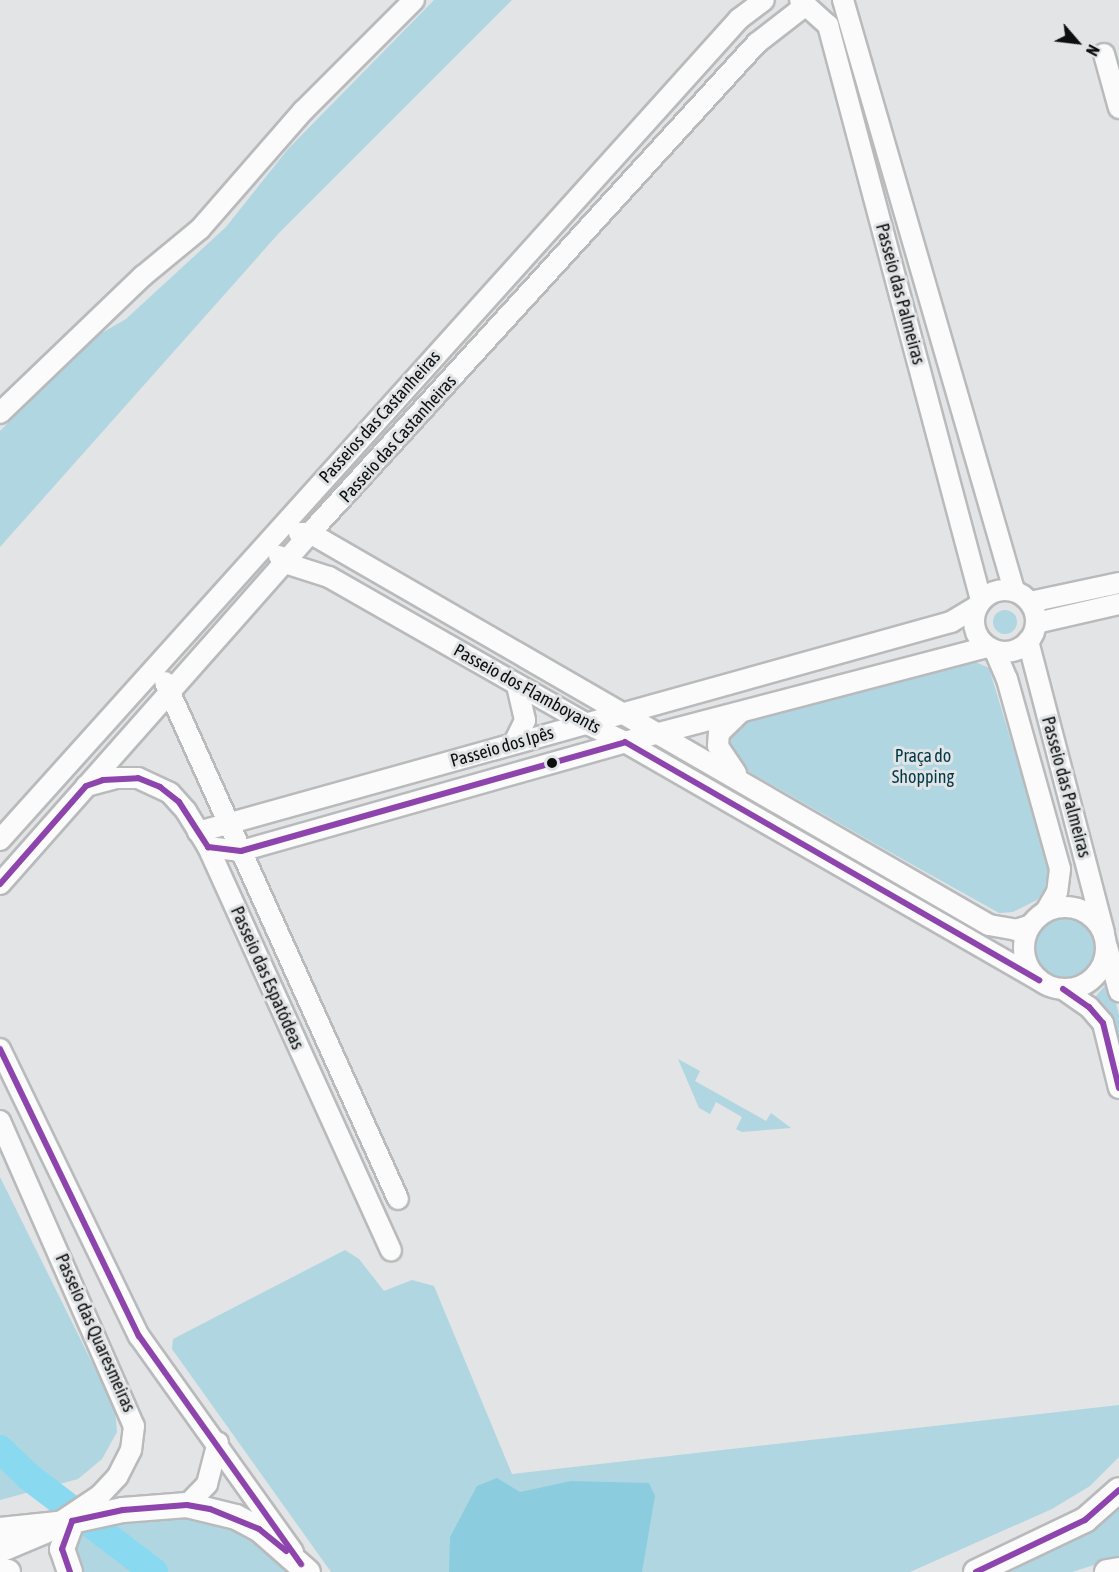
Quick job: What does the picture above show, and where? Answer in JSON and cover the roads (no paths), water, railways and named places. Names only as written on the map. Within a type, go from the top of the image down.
[{"type":"main road","points":[[976,1572],[1085,1520],[1119,1490]]},
{"type":"main road","points":[[0,1530],[123,1510],[187,1505],[236,1517],[259,1529],[304,1568]]},
{"type":"main road","points":[[0,1550],[34,1539],[66,1521]]},
{"type":"main road","points":[[66,1521],[62,1549],[70,1572]]},
{"type":"main road","points":[[1107,1572],[1119,1570]]},
{"type":"main road","points":[[0,1571],[8,1572]]},
{"type":"street","points":[[0,413],[143,276],[200,229],[303,111],[414,0]]},
{"type":"street","name":"Passeios das Castanheiras","points":[[0,840],[151,669],[739,19],[764,0]]},
{"type":"street","name":"Passeio das Palmeiras","points":[[843,0],[1014,590]]},
{"type":"street","name":"Passeio das Palmeiras","points":[[813,4],[828,25],[979,603]]},
{"type":"street","name":"Passeio das Castanheiras","points":[[0,884],[285,563],[757,43],[813,4]]},
{"type":"street","points":[[739,19],[757,43]]},
{"type":"street","points":[[1104,54],[1119,108]]},
{"type":"street","points":[[302,503],[316,529]]},
{"type":"street","name":"Passeio dos Flamboyants","points":[[283,524],[291,533],[316,529],[345,554],[989,925],[1016,930],[1031,925]]},
{"type":"street","points":[[267,543],[285,563]]},
{"type":"street","points":[[329,577],[345,554]]},
{"type":"street","name":"Passeio dos Flamboyants","points":[[285,563],[329,577],[585,723],[675,770],[1039,980]]},
{"type":"street","points":[[1030,602],[1119,583]]},
{"type":"street","points":[[996,590],[1014,590],[1030,602],[1036,622],[1028,641],[1013,651],[991,649],[976,634],[979,603],[996,590]]},
{"type":"street","name":"Passeio dos Ipês","points":[[203,839],[228,824],[951,622],[979,603]]},
{"type":"street","points":[[1036,622],[1119,604]]},
{"type":"street","name":"Passeio das Palmeiras","points":[[1028,641],[1119,991]]},
{"type":"street","name":"Passeio das Palmeiras","points":[[991,649],[1007,679],[1060,869],[1057,892],[1046,910]]},
{"type":"street","name":"Passeio dos Ipês","points":[[242,851],[658,733],[991,649]]},
{"type":"street","points":[[151,669],[171,690]]},
{"type":"street","points":[[546,701],[553,692],[552,673]]},
{"type":"street","points":[[514,743],[525,720],[517,685]]},
{"type":"street","name":"Passeio das Espatódeas","points":[[171,690],[228,824],[398,1199]]},
{"type":"street","points":[[693,693],[702,722]]},
{"type":"street","points":[[119,706],[185,727]]},
{"type":"street","points":[[744,711],[719,733],[718,746],[746,784]]},
{"type":"street","points":[[98,730],[120,748]]},
{"type":"street","points":[[550,734],[562,760]]},
{"type":"street","points":[[494,749],[495,779]]},
{"type":"street","points":[[675,770],[676,757],[687,751]]},
{"type":"street","name":"Passeio das Espatódeas","points":[[86,786],[115,778],[150,782],[179,802],[203,839],[391,1250]]},
{"type":"street","points":[[318,798],[326,827]]},
{"type":"street","points":[[203,839],[242,851]]},
{"type":"street","points":[[1063,989],[1088,982],[1098,973],[1105,940],[1087,911],[1073,906],[1046,910],[1031,925],[1023,945],[1024,959],[1039,980],[1063,989],[1089,1007],[1102,1023],[1119,1088]]},
{"type":"street","name":"Passeio das Quaresmeiras","points":[[0,1049],[139,1336],[218,1442],[304,1568]]},
{"type":"street","name":"Passeio das Quaresmeiras","points":[[0,1121],[134,1426],[124,1465],[99,1496],[66,1521]]},
{"type":"street","points":[[187,1505],[207,1484],[218,1442]]},
{"type":"waterway","points":[[0,1449],[29,1477],[154,1572]]},
{"type":"park label","name":"Praça do Shopping","points":[[923,768]]}]
